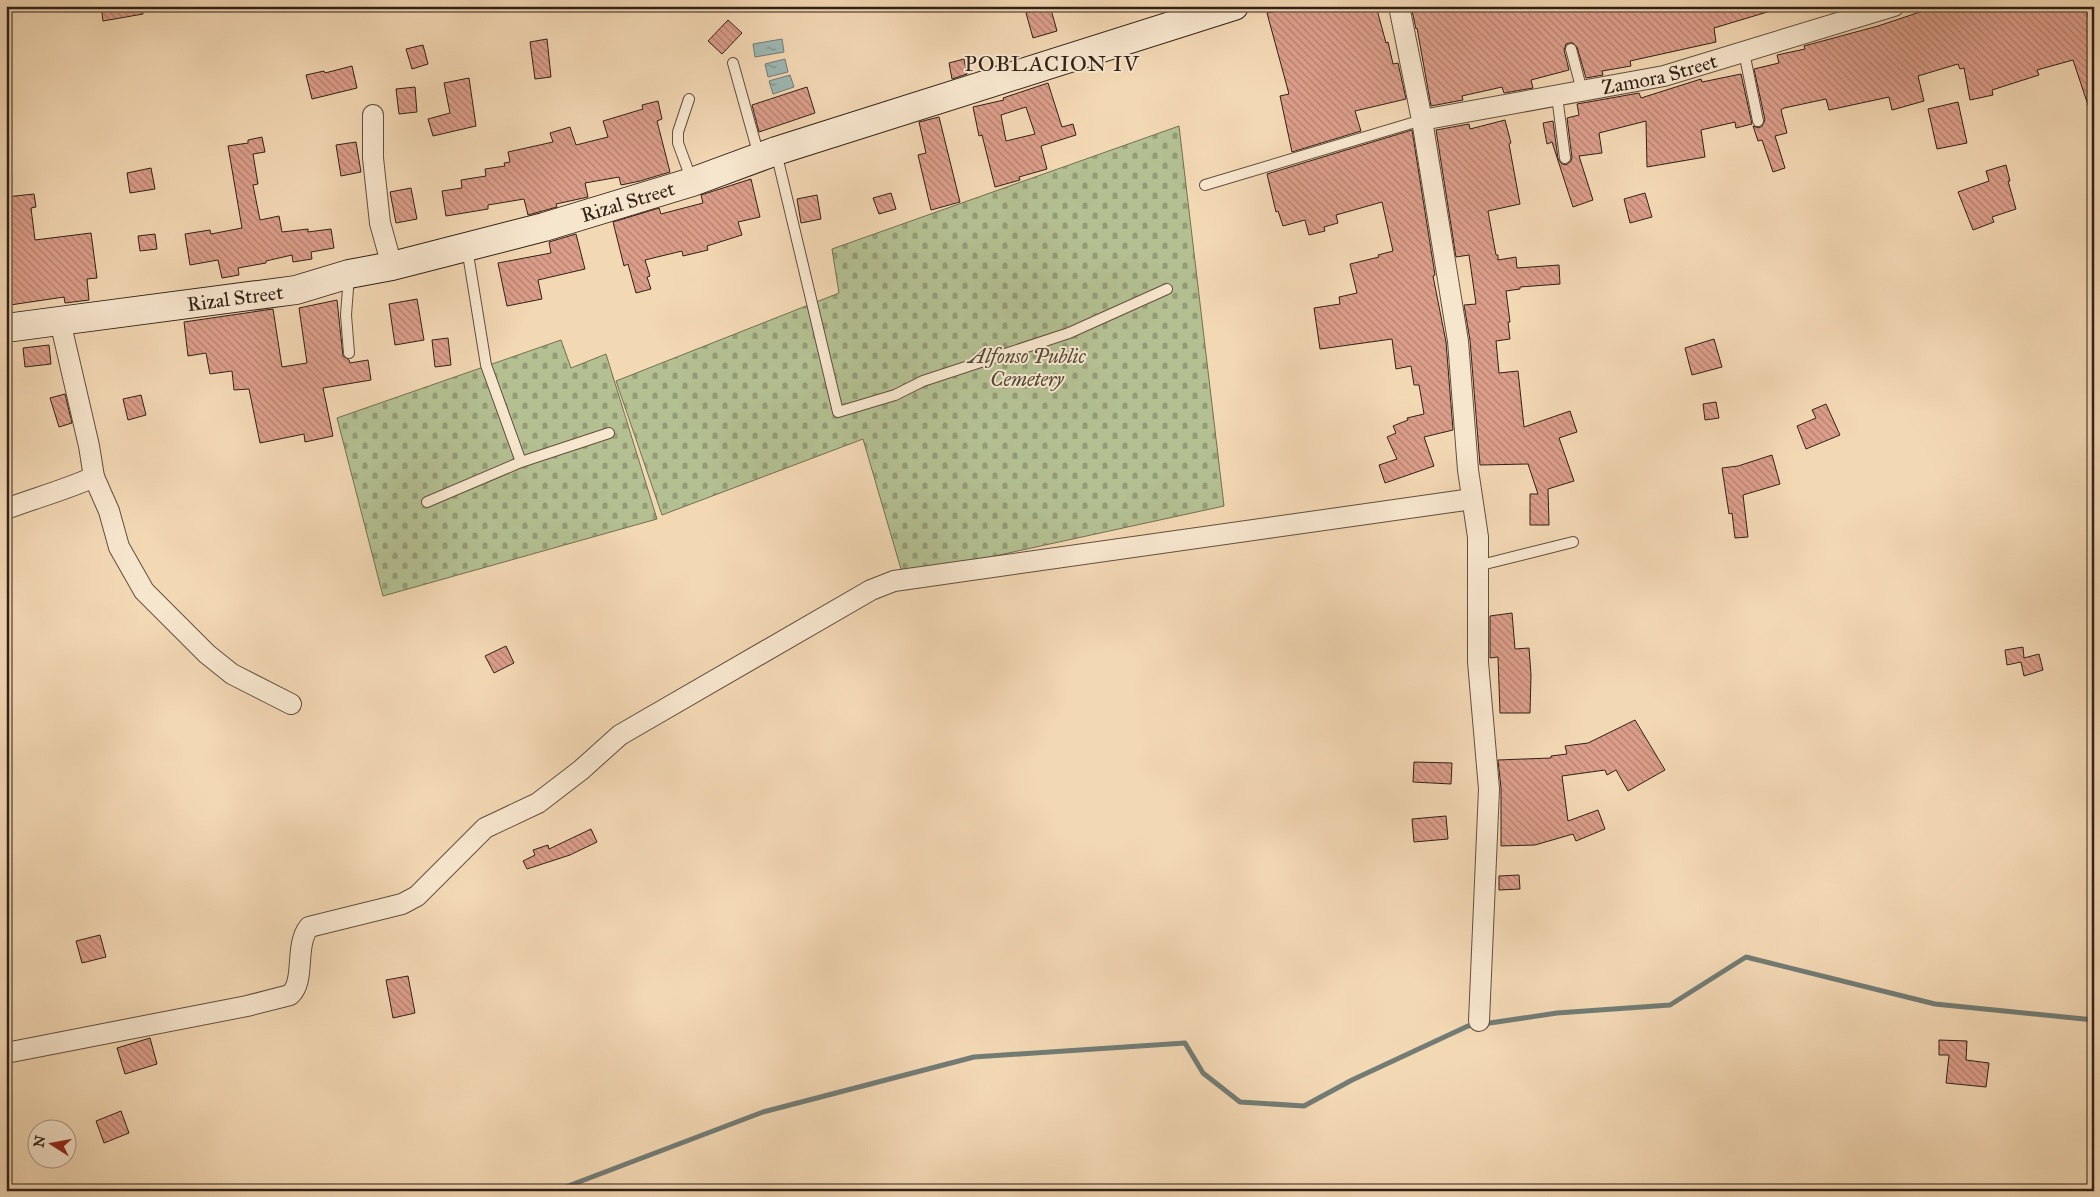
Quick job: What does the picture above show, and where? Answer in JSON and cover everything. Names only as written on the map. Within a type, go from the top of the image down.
[{"type":"street","name":"Rizal Street","points":[[6,328],[296,290],[350,274],[392,266],[544,227],[692,182],[768,154],[1234,6]]},
{"type":"street","points":[[1399,6],[1422,120],[1458,341],[1472,499],[1478,537],[1478,662],[1489,789],[1478,1021]]},
{"type":"street","name":"Zamora Street","points":[[1422,120],[1664,76],[1894,6]]},
{"type":"street","points":[[373,116],[373,158],[380,223],[392,266]]},
{"type":"street","points":[[60,321],[89,446],[94,478],[109,511],[119,547],[144,590],[207,654],[232,674],[291,704]]},
{"type":"street","points":[[6,509],[94,478]]},
{"type":"street","points":[[6,1053],[246,1006],[290,995],[294,991],[297,982],[302,940],[309,927],[402,904],[418,896],[485,828],[538,803],[581,770],[620,735],[870,590],[894,581],[1472,499]]},
{"type":"lane","points":[[1571,49],[1582,91]]},
{"type":"lane","points":[[1744,52],[1758,121]]},
{"type":"lane","points":[[732,63],[768,154],[838,412],[895,396],[923,382],[1069,333],[1166,289]]},
{"type":"lane","points":[[1557,96],[1565,158]]},
{"type":"lane","points":[[689,99],[678,132],[678,143],[692,182]]},
{"type":"lane","points":[[1205,185],[1422,120]]},
{"type":"lane","points":[[467,247],[486,365],[520,462]]},
{"type":"lane","points":[[350,274],[346,316],[350,353]]},
{"type":"lane","points":[[427,502],[520,462],[608,433]]},
{"type":"lane","points":[[1477,566],[1573,542]]},
{"type":"green space","name":"Alfonso Public Cemetery","points":[[1179,126],[1224,506],[903,576],[863,439],[662,515],[616,381],[839,293],[832,249]]},
{"type":"green space","points":[[561,340],[571,368],[606,354],[657,519],[383,596],[337,418]]},
{"type":"water","points":[[782,39],[784,52],[755,57],[753,44]]},
{"type":"water","points":[[785,59],[788,72],[768,77],[765,64]]},
{"type":"water","points":[[790,75],[794,87],[773,94],[769,81]]},
{"type":"building","points":[[101,6],[142,6],[143,14],[103,21]]},
{"type":"building","points":[[1032,6],[1050,6],[1057,31],[1033,38],[1026,13],[1033,11]]},
{"type":"building","points":[[1282,6],[1376,6],[1393,64],[1398,63],[1406,99],[1355,111],[1361,131],[1292,152],[1280,96],[1289,94],[1267,13],[1283,10]]},
{"type":"building","points":[[1411,6],[1774,6],[1774,10],[1714,28],[1716,42],[1630,61],[1631,66],[1602,71],[1603,75],[1586,78],[1577,47],[1573,43],[1569,43],[1566,44],[1564,50],[1569,70],[1531,80],[1533,88],[1504,93],[1502,87],[1462,96],[1463,100],[1431,106],[1417,28]]},
{"type":"building","points":[[1924,6],[2085,6],[2094,37],[2094,114],[2091,114],[2073,60],[2037,70],[2039,75],[1992,90],[1993,95],[1970,100],[1964,68],[1960,69],[1958,64],[1918,76],[1924,101],[1892,110],[1889,97],[1829,110],[1826,99],[1784,108],[1781,110],[1787,133],[1775,136],[1785,168],[1773,172],[1762,140],[1758,141],[1753,126],[1759,128],[1765,120],[1754,69],[1779,63],[1777,55],[1805,49],[1804,46],[1878,26],[1926,10]]},
{"type":"building","points":[[728,20],[742,33],[722,54],[708,41]]},
{"type":"building","points":[[547,39],[551,77],[535,79],[530,42]]},
{"type":"building","points":[[423,45],[428,64],[412,69],[406,49]]},
{"type":"building","points":[[964,59],[967,74],[952,79],[949,63]]},
{"type":"building","points":[[352,66],[357,88],[312,99],[306,75],[324,71],[325,73]]},
{"type":"building","points":[[1741,74],[1752,124],[1736,128],[1735,122],[1701,130],[1705,157],[1647,167],[1646,121],[1599,133],[1602,153],[1579,156],[1593,200],[1573,207],[1552,142],[1547,144],[1543,123],[1553,121],[1558,159],[1562,164],[1566,165],[1572,158],[1567,118],[1579,115],[1577,104],[1639,93],[1641,98],[1701,79],[1702,82]]},
{"type":"building","points":[[469,78],[476,126],[433,136],[428,119],[450,113],[444,83]]},
{"type":"building","points":[[1048,83],[1062,127],[1073,124],[1076,135],[1041,146],[1047,169],[1019,177],[1020,180],[995,187],[982,135],[979,136],[973,107],[1004,100],[1003,98]],"holes":[[[1026,107],[1035,134],[1006,141],[1001,115]]]},
{"type":"building","points":[[415,87],[417,112],[399,114],[396,89]]},
{"type":"building","points":[[807,87],[815,113],[759,132],[752,105]]},
{"type":"building","points":[[658,101],[662,119],[657,121],[670,172],[621,185],[619,177],[585,183],[588,197],[556,204],[557,207],[528,215],[524,199],[488,205],[488,209],[446,216],[442,191],[462,188],[461,180],[486,176],[485,169],[505,166],[504,163],[510,162],[508,152],[553,142],[550,133],[570,127],[576,145],[608,137],[603,121],[643,109],[642,105]]},
{"type":"building","points":[[1958,102],[1967,143],[1937,149],[1928,109]]},
{"type":"building","points":[[939,117],[960,202],[931,210],[918,155],[926,153],[919,122]]},
{"type":"building","points":[[1505,120],[1511,143],[1509,144],[1520,204],[1488,211],[1496,255],[1498,255],[1498,260],[1516,257],[1517,268],[1559,265],[1560,284],[1520,287],[1520,289],[1506,291],[1510,339],[1496,341],[1499,373],[1518,371],[1524,427],[1570,411],[1577,432],[1559,438],[1574,481],[1548,489],[1549,525],[1530,525],[1530,494],[1538,494],[1528,464],[1480,465],[1470,340],[1464,305],[1476,304],[1469,255],[1456,257],[1436,130],[1469,124],[1470,129]]},
{"type":"building","points":[[1412,130],[1435,275],[1433,276],[1446,342],[1453,430],[1424,437],[1434,466],[1385,483],[1379,465],[1397,459],[1387,437],[1396,433],[1393,426],[1408,420],[1407,418],[1424,414],[1419,385],[1414,385],[1411,366],[1396,369],[1392,339],[1320,349],[1314,308],[1340,304],[1339,297],[1357,293],[1350,264],[1379,257],[1378,255],[1393,251],[1382,202],[1336,215],[1338,223],[1324,227],[1325,231],[1309,235],[1305,220],[1283,226],[1278,211],[1276,212],[1267,174]]},
{"type":"building","points":[[262,137],[265,152],[253,154],[258,184],[253,185],[260,220],[279,216],[282,232],[308,229],[308,232],[331,229],[334,248],[311,252],[312,259],[293,262],[292,255],[266,261],[266,263],[238,268],[239,275],[222,278],[218,260],[190,265],[185,234],[210,230],[211,234],[242,228],[228,146],[248,143],[248,140]]},
{"type":"building","points":[[356,142],[361,172],[341,176],[336,145]]},
{"type":"building","points":[[2006,165],[2010,181],[2008,181],[2016,209],[1992,217],[1994,222],[1973,230],[1958,192],[1989,181],[1986,171]]},
{"type":"building","points":[[151,168],[155,189],[130,193],[127,173]]},
{"type":"building","points":[[751,179],[760,217],[738,222],[742,235],[707,246],[708,250],[683,256],[682,251],[645,260],[650,276],[647,277],[651,289],[636,293],[628,264],[624,266],[613,222],[659,208],[661,214],[703,203],[701,195]]},
{"type":"building","points":[[411,188],[417,219],[396,223],[390,192]]},
{"type":"building","points":[[891,193],[896,209],[879,214],[873,198]]},
{"type":"building","points":[[1645,193],[1652,217],[1630,223],[1624,199]]},
{"type":"building","points":[[34,194],[36,207],[31,208],[35,240],[91,233],[97,278],[87,279],[89,300],[65,303],[64,297],[10,305],[6,275],[6,197]]},
{"type":"building","points":[[817,195],[821,219],[801,223],[797,199]]},
{"type":"building","points":[[155,234],[157,249],[140,251],[138,236]]},
{"type":"building","points":[[576,234],[585,269],[538,280],[542,299],[507,306],[498,263],[551,253],[549,242]]},
{"type":"building","points":[[417,299],[424,340],[395,345],[389,304]]},
{"type":"building","points":[[337,300],[343,356],[350,363],[368,360],[371,380],[323,388],[333,436],[305,442],[304,434],[260,443],[249,389],[234,390],[232,371],[210,374],[206,353],[188,356],[184,322],[273,309],[282,367],[307,363],[299,308]]},
{"type":"building","points":[[448,338],[451,365],[435,367],[432,340]]},
{"type":"building","points":[[1714,339],[1722,367],[1692,375],[1685,348]]},
{"type":"building","points":[[49,345],[51,364],[25,367],[23,348]]},
{"type":"building","points":[[65,394],[72,423],[59,427],[50,398]]},
{"type":"building","points":[[141,395],[146,415],[128,420],[123,399]]},
{"type":"building","points":[[1716,402],[1719,418],[1705,420],[1703,404]]},
{"type":"building","points":[[1826,404],[1840,435],[1806,449],[1797,426],[1816,418],[1812,410]]},
{"type":"building","points":[[1772,455],[1780,484],[1743,495],[1748,537],[1735,538],[1732,513],[1729,514],[1722,468],[1738,466]]},
{"type":"building","points":[[1512,613],[1515,649],[1529,648],[1531,675],[1530,713],[1500,713],[1498,657],[1490,658],[1490,616]]},
{"type":"building","points":[[506,646],[514,663],[494,673],[485,656]]},
{"type":"building","points":[[2023,647],[2024,658],[2039,654],[2043,670],[2024,676],[2021,662],[2007,665],[2005,650]]},
{"type":"building","points":[[1635,720],[1665,770],[1628,791],[1616,770],[1607,775],[1605,770],[1562,776],[1568,821],[1598,810],[1605,829],[1576,841],[1573,834],[1535,845],[1501,846],[1501,788],[1498,760],[1551,758],[1551,756],[1567,754],[1565,746],[1588,743]]},
{"type":"building","points":[[1414,762],[1452,763],[1451,784],[1413,782]]},
{"type":"building","points":[[1446,816],[1448,839],[1414,842],[1412,819]]},
{"type":"building","points":[[591,829],[597,842],[570,855],[527,869],[523,861],[535,855],[533,850],[548,845],[549,849]]},
{"type":"building","points":[[1519,875],[1520,889],[1499,890],[1499,876]]},
{"type":"building","points":[[100,935],[106,957],[82,963],[76,941]]},
{"type":"building","points":[[408,976],[415,1013],[393,1018],[386,980]]},
{"type":"building","points":[[150,1038],[157,1064],[125,1074],[117,1048]]},
{"type":"building","points":[[1939,1040],[1967,1041],[1966,1060],[1989,1063],[1986,1087],[1946,1083],[1949,1055],[1939,1055]]},
{"type":"building","points":[[121,1111],[129,1133],[104,1143],[96,1121]]},
{"type":"waterway","points":[[1483,1024],[1557,1013],[1670,1005],[1746,957],[1935,1004],[2094,1020]]},
{"type":"waterway","points":[[555,1191],[763,1112],[974,1057],[1185,1043],[1203,1073],[1240,1102],[1304,1106],[1352,1080],[1468,1026],[1475,1025]]},
{"type":"district","name":"POBLACION IV","points":[[1052,63]]}]
